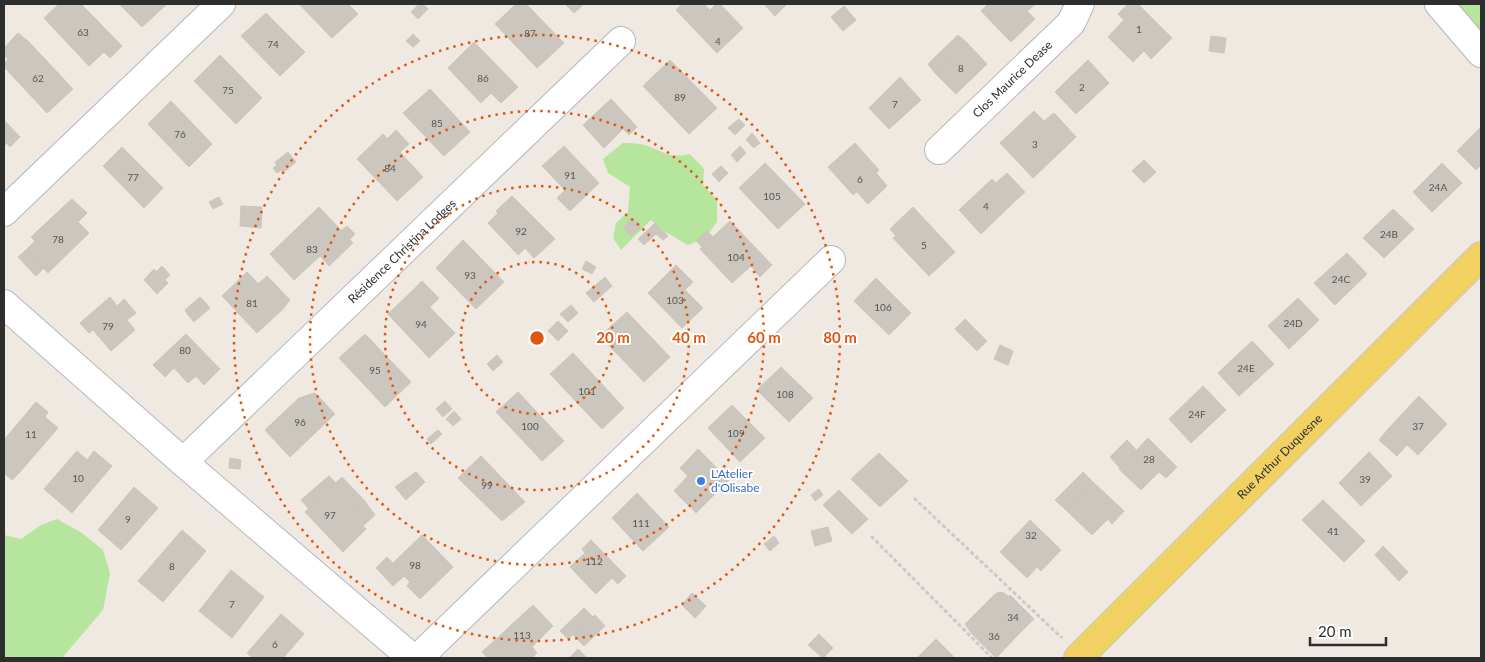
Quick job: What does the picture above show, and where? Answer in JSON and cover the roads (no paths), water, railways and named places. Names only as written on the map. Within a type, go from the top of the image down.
[{"type":"main road","name":"Rue Arthur Duquesne","points":[[1079,657],[1481,256]]},
{"type":"street","points":[[4,212],[221,4]]},
{"type":"street","name":"Clos Maurice Dease","points":[[940,150],[1071,23],[1080,4]]},
{"type":"street","points":[[1438,4],[1481,53]]},
{"type":"street","name":"Résidence Christina Lodges","points":[[183,462],[621,40]]},
{"type":"street","points":[[418,658],[831,260]]},
{"type":"street","points":[[4,304],[183,462],[412,658]]},
{"type":"place","name":"L'Atelier d'Olisabe","points":[[701,481]]}]
